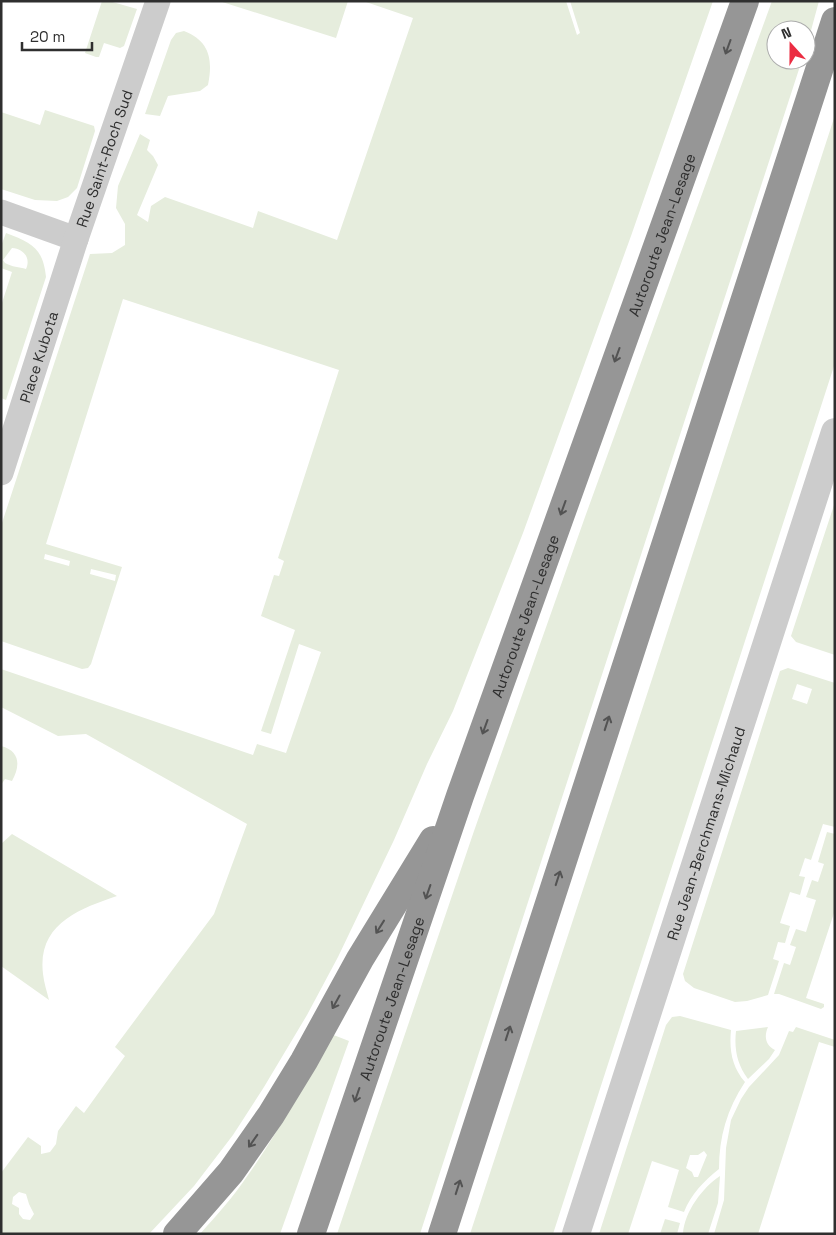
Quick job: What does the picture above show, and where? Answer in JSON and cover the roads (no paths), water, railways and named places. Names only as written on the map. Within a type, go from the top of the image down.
[{"type":"highway","name":"Autoroute Jean-Lesage","points":[[310,1234],[460,796],[745,1]]},
{"type":"highway","points":[[442,1234],[835,21]]},
{"type":"highway","points":[[177,1234],[231,1172],[271,1115],[304,1061],[360,959],[460,796]]},
{"type":"street","name":"Rue Saint-Roch Sud","points":[[1,212],[76,239],[158,1]]},
{"type":"street","name":"Place Kubota","points":[[1,473],[76,239]]},
{"type":"street","name":"Rue Jean-Berchmans-Michaud","points":[[576,1234],[835,432]]}]
